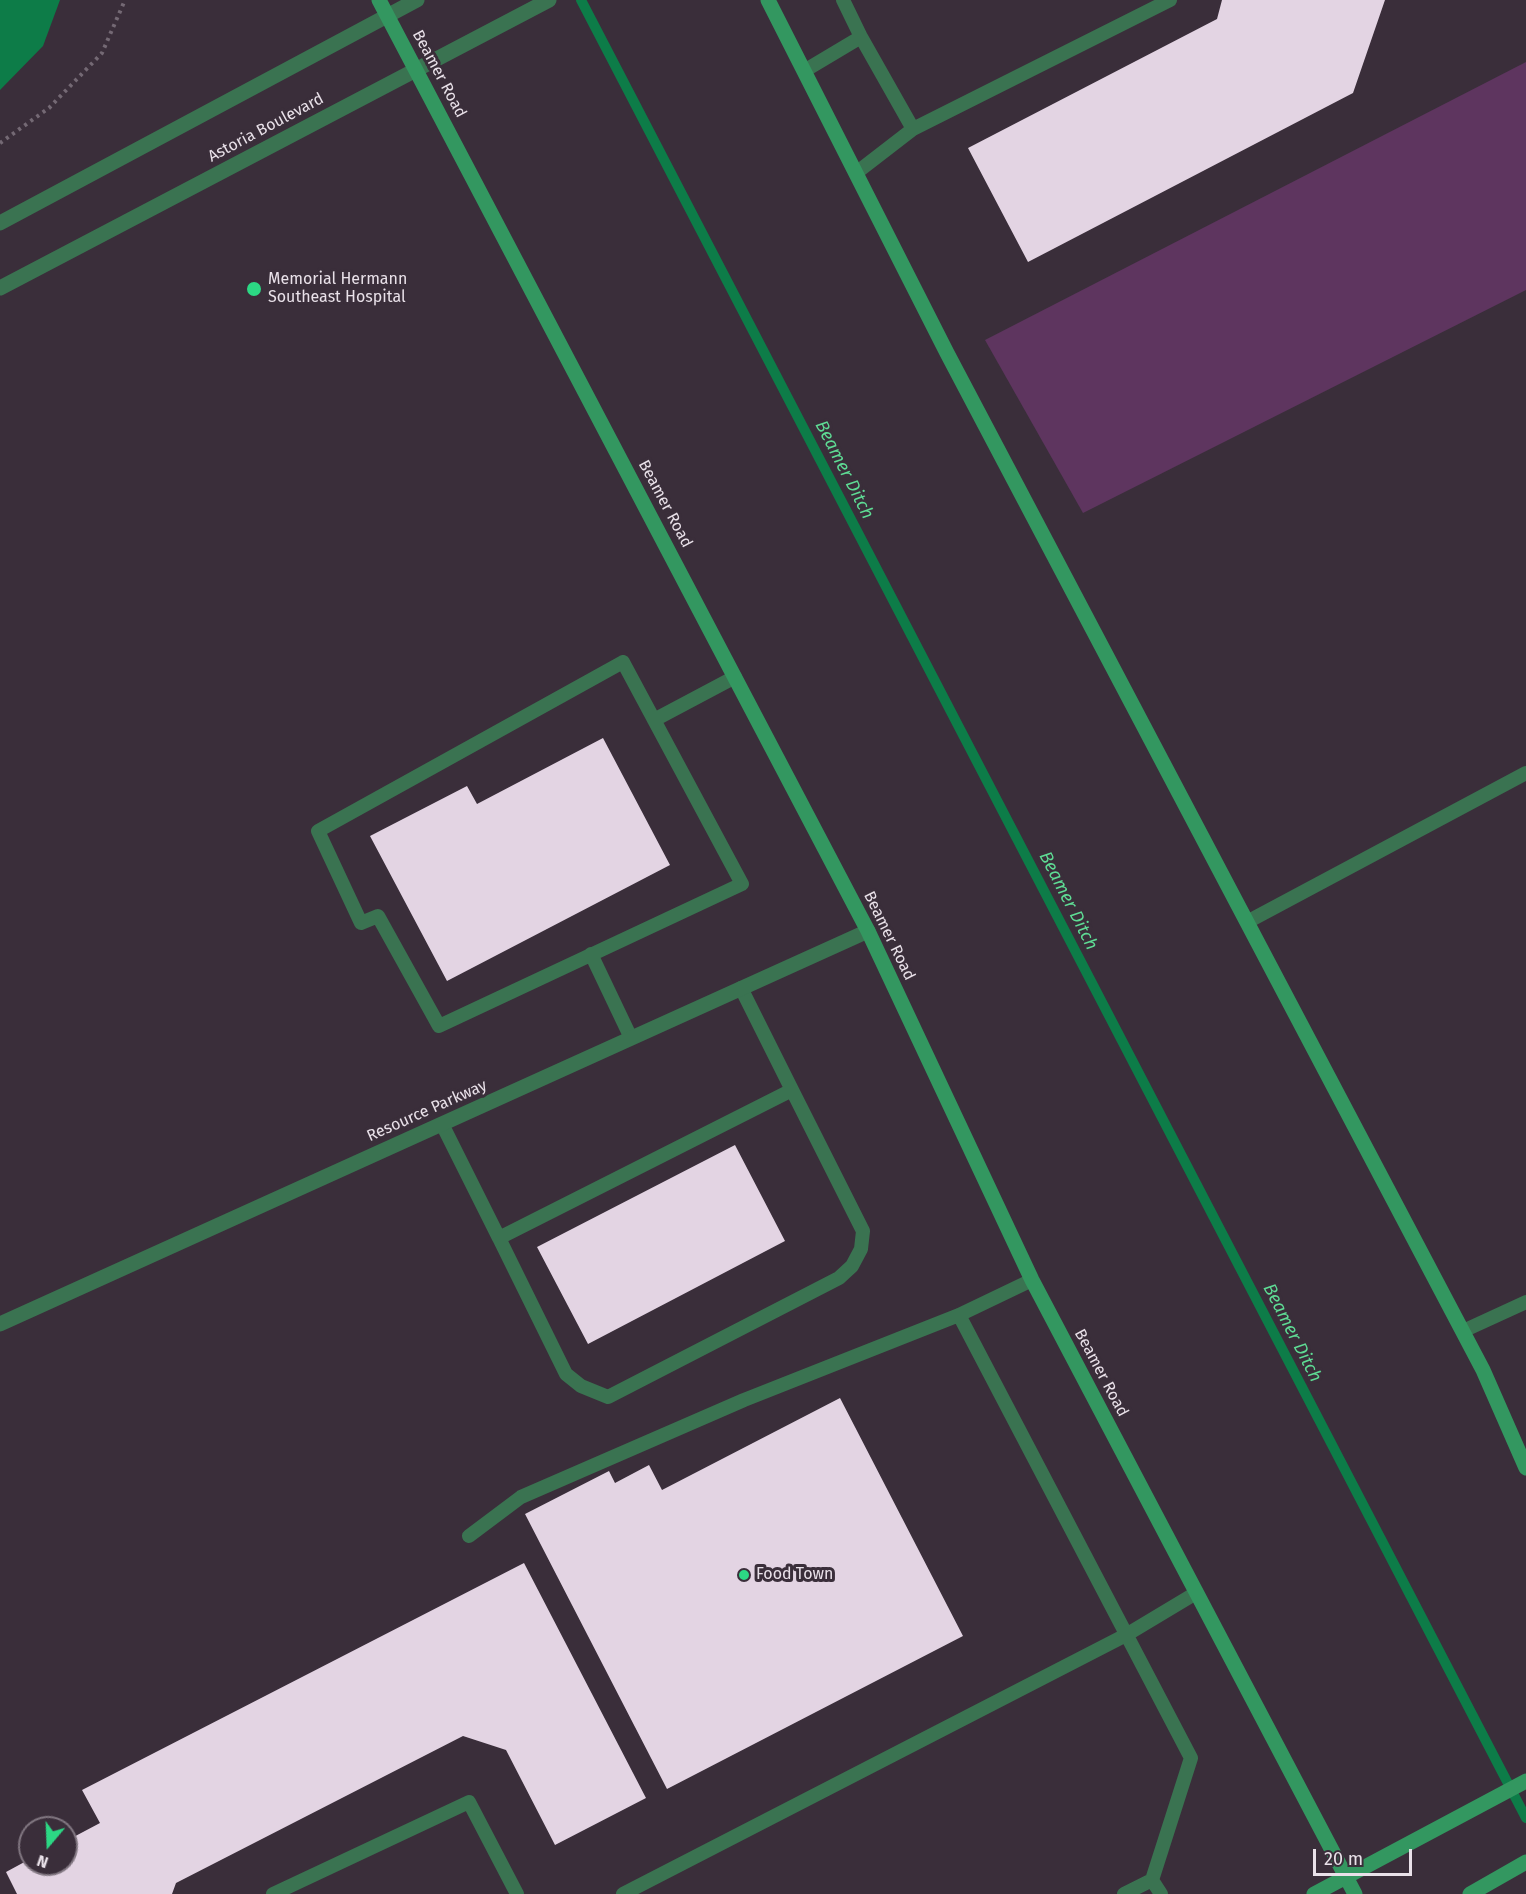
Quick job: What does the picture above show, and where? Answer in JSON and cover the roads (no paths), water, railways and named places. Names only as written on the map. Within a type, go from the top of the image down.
[{"type":"main road","name":"Beamer Road","points":[[379,0],[868,931],[1032,1280],[1355,1894]]},
{"type":"main road","points":[[768,0],[947,353],[1483,1370],[1526,1468]]},
{"type":"main road","points":[[1314,1894],[1526,1781]]},
{"type":"main road","points":[[1470,1894],[1526,1862]]},
{"type":"street","points":[[0,223],[417,0]]},
{"type":"street","name":"Astoria Boulevard","points":[[0,288],[549,0]]},
{"type":"street","name":"Resource Parkway","points":[[0,1324],[868,931]]},
{"type":"lane","points":[[843,0],[861,37],[913,129]]},
{"type":"lane","points":[[856,173],[913,129],[1170,0]]},
{"type":"lane","points":[[804,71],[861,37]]},
{"type":"lane","points":[[623,662],[742,884],[591,954],[439,1026],[378,916],[361,923],[318,831],[623,662]]},
{"type":"lane","points":[[654,720],[735,677]]},
{"type":"lane","points":[[1246,922],[1526,773]]},
{"type":"lane","points":[[591,954],[631,1038]]},
{"type":"lane","points":[[442,1124],[566,1374],[581,1386],[608,1397],[839,1278],[852,1266],[861,1249],[863,1231],[741,988]]},
{"type":"lane","points":[[499,1238],[792,1090]]},
{"type":"lane","points":[[469,1536],[521,1497],[744,1400],[958,1315],[1032,1280]]},
{"type":"lane","points":[[1462,1331],[1526,1302]]},
{"type":"lane","points":[[958,1315],[1191,1758],[1152,1880],[1124,1894]]},
{"type":"lane","points":[[624,1894],[1126,1635],[1196,1593]]},
{"type":"lane","points":[[273,1894],[469,1802],[517,1894]]},
{"type":"lane","points":[[1152,1880],[1161,1894]]},
{"type":"waterway","name":"Beamer Ditch","points":[[581,0],[1526,1818]]},
{"type":"place","name":"Memorial Hermann Southeast Hospital","points":[[254,289]]},
{"type":"place","name":"Food Town","points":[[744,1575]]}]
